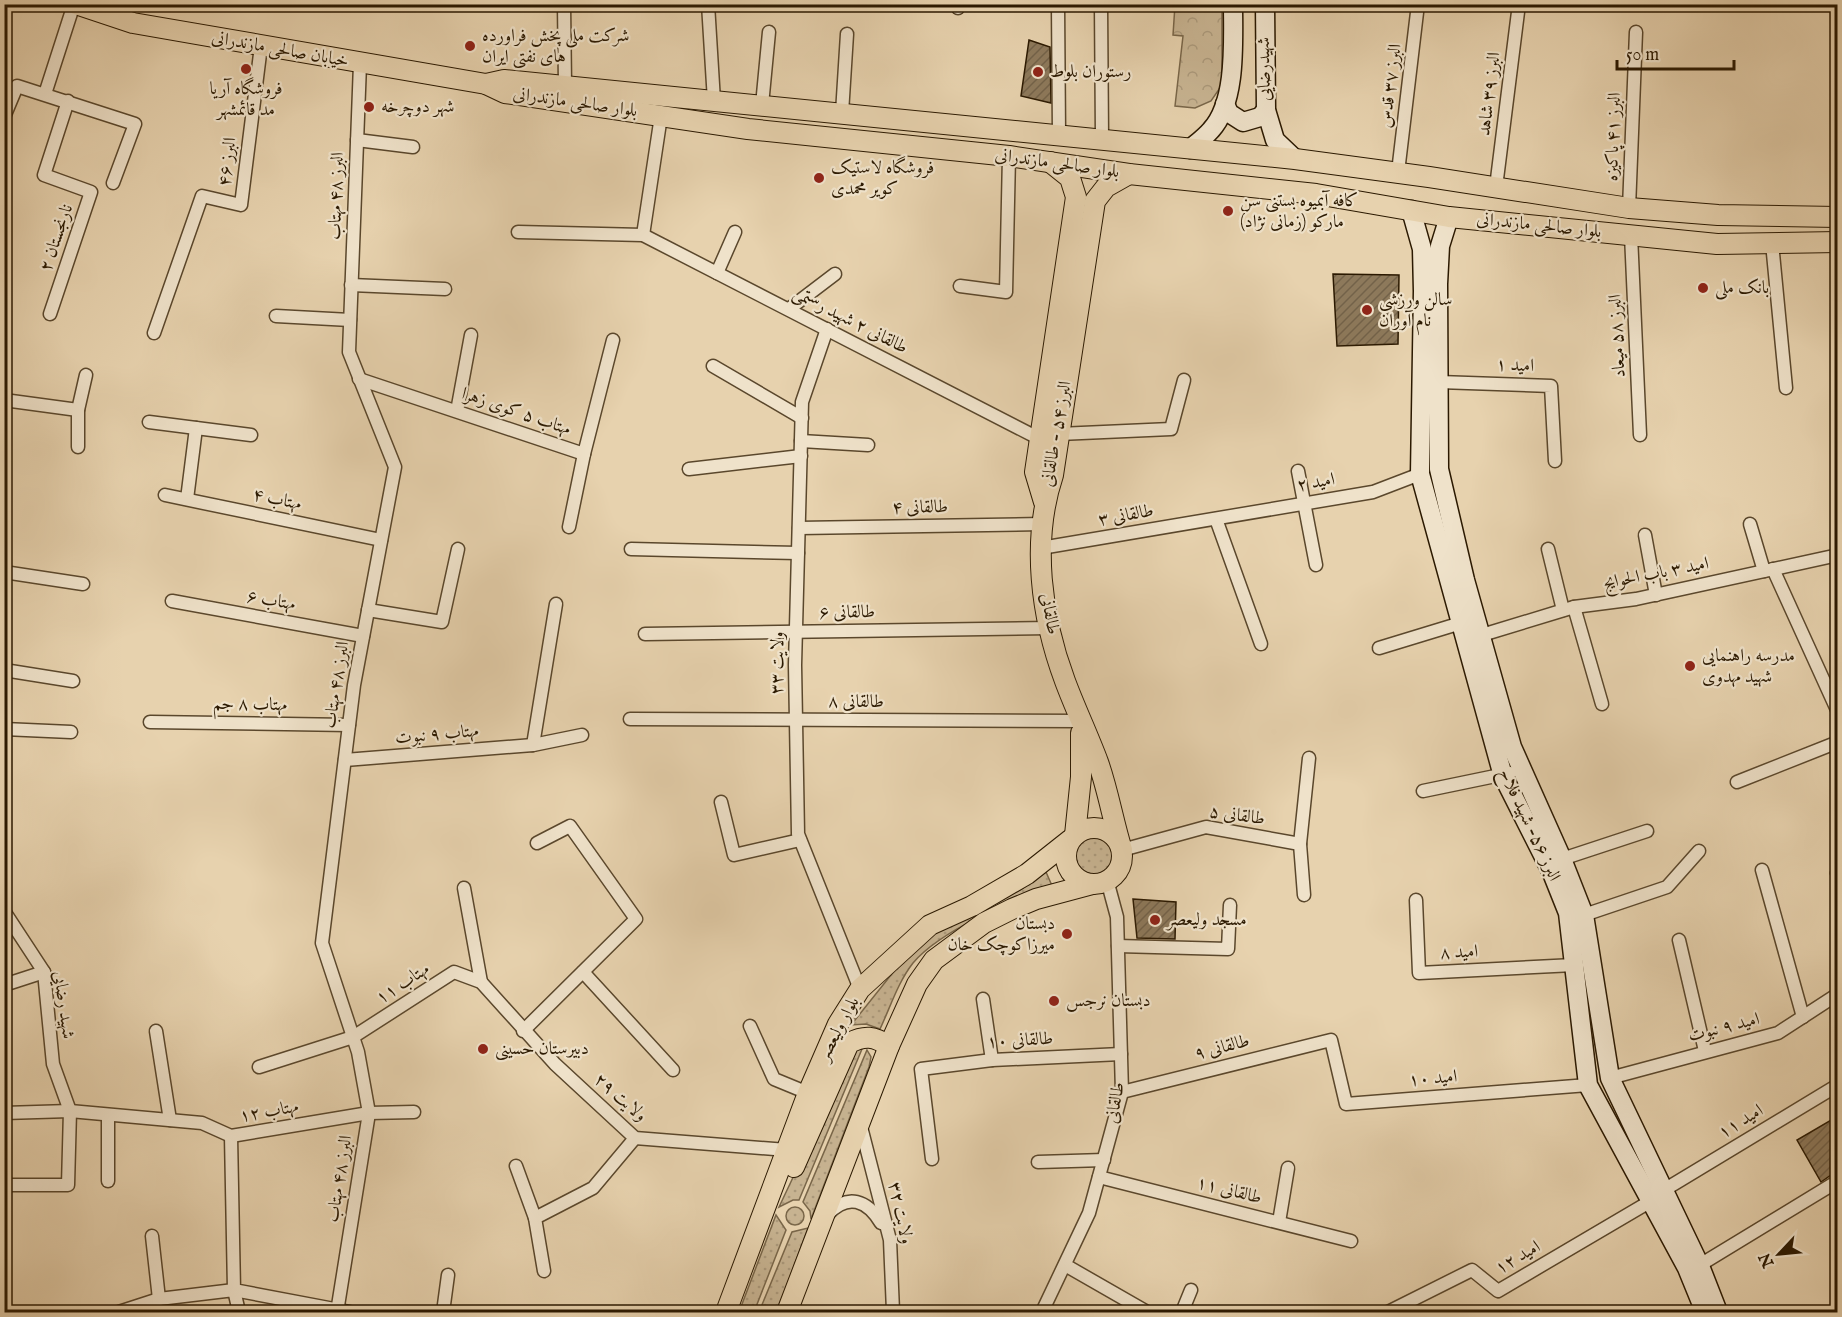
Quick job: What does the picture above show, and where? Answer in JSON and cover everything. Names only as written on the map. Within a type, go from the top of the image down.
[{"type":"main road","name":"خیابان صالحی مازندرانی","points":[[75,4],[133,23],[486,84]]},
{"type":"main road","name":"بلوار صالحی مازندرانی","points":[[486,84],[504,80],[1295,159],[1398,172],[1629,208],[1718,215],[1838,217]]},
{"type":"main road","name":"بلوار صالحی مازندرانی","points":[[486,84],[505,93],[748,129],[1009,156],[1129,174],[1316,194],[1449,216],[1717,244],[1838,242]]},
{"type":"main road","name":"البرز ۵۴ - طالقانی","points":[[1044,502],[1035,472],[1076,197],[1070,178],[1050,162]]},
{"type":"main road","name":"البرز ۵۴ - طالقانی","points":[[1044,502],[1053,475],[1095,201],[1106,187],[1129,174]]},
{"type":"main road","points":[[1074,206],[1085,195],[1091,199],[1094,212]]},
{"type":"main road","name":"طالقانی","points":[[1044,502],[1041,548],[1050,628],[1064,680],[1098,764],[1122,850]]},
{"type":"main road","name":"طالقانی","points":[[1072,837],[1081,777],[1081,721]]},
{"type":"main road","points":[[787,1312],[859,1119],[889,1046],[917,984],[934,960],[984,923],[1012,909],[1035,899],[1100,882],[1120,868],[1122,850],[1114,835],[1099,828],[1082,830],[1072,837],[1066,859],[1069,868],[1074,876],[1100,882]]},
{"type":"main road","name":"بلوار ولیعصر","points":[[726,1312],[808,1093],[838,1024],[860,989],[930,924],[972,906],[1027,874],[1072,837]]},
{"type":"main road","points":[[757,1231],[794,1167],[849,1043],[862,1036],[877,1037],[889,1046]]},
{"type":"street","points":[[45,94],[75,4]]},
{"type":"street","points":[[564,4],[565,86]]},
{"type":"street","points":[[708,4],[714,101]]},
{"type":"street","points":[[1058,4],[1059,135]]},
{"type":"street","points":[[1101,4],[1102,139]]},
{"type":"street","name":"شهیدرضایی","points":[[1190,149],[1213,129],[1225,104],[1232,64],[1233,4]]},
{"type":"street","name":"شهیدرضایی","points":[[1264,4],[1266,110],[1275,140],[1295,159]]},
{"type":"street","name":"البرز ۳۷ قدس","points":[[1398,172],[1418,4]]},
{"type":"street","name":"البرز ۳۹ شاهد","points":[[1496,187],[1519,4]]},
{"type":"street","points":[[762,105],[769,32]]},
{"type":"street","name":"البرز ۴۱ پاکیزه","points":[[1629,208],[1636,32]]},
{"type":"street","points":[[842,113],[847,34]]},
{"type":"street","name":"البرز ۴۶","points":[[154,333],[202,196],[241,205],[261,46]]},
{"type":"street","name":"البرز ۴۸ مهتاب","points":[[342,1312],[369,1113],[353,1037],[322,943],[349,725],[363,636],[395,467],[349,352],[360,64]]},
{"type":"street","points":[[4,117],[17,86],[135,124],[113,183]]},
{"type":"street","name":"نارنجستان ۲","points":[[50,314],[91,192],[44,175],[68,101]]},
{"type":"street","points":[[1225,104],[1229,113],[1244,122],[1260,117],[1266,110]]},
{"type":"street","points":[[518,232],[643,236],[661,116]]},
{"type":"street","points":[[357,140],[413,147]]},
{"type":"street","points":[[960,286],[1006,292],[1009,156]]},
{"type":"street","name":"البرز ۵۶- شهید فلاح","points":[[1411,210],[1422,249],[1420,474],[1461,623],[1512,772],[1568,913],[1588,1084],[1657,1196],[1718,1312]]},
{"type":"street","name":"البرز ۵۶- شهید فلاح","points":[[1449,216],[1440,246],[1439,469],[1465,580],[1482,635],[1512,772],[1562,859],[1584,915],[1610,1078],[1657,1196]]},
{"type":"street","points":[[717,273],[735,232]]},
{"type":"street","name":"البرز ۵۸ میعاد","points":[[1631,235],[1640,435]]},
{"type":"street","name":"طالقانی ۲ شهید رستمی","points":[[643,236],[1040,439]]},
{"type":"street","points":[[1772,243],[1786,388]]},
{"type":"street","points":[[789,309],[835,274]]},
{"type":"street","points":[[351,285],[445,289]]},
{"type":"street","points":[[276,316],[350,320]]},
{"type":"street","name":"ولایت ٣۳","points":[[827,329],[802,402],[801,418],[796,632],[800,840],[860,989]]},
{"type":"street","points":[[457,411],[471,335]]},
{"type":"street","name":"مهتاب ۵ کوی زهرا","points":[[359,379],[584,454],[613,340]]},
{"type":"street","points":[[713,366],[801,418]]},
{"type":"street","points":[[78,447],[78,410],[86,375]]},
{"type":"street","points":[[1059,434],[1172,429],[1184,380]]},
{"type":"street","name":"امید ۱","points":[[1439,382],[1551,386],[1555,460]]},
{"type":"street","points":[[4,400],[78,410]]},
{"type":"street","points":[[149,422],[251,435]]},
{"type":"street","points":[[187,499],[196,428]]},
{"type":"street","points":[[801,441],[868,445]]},
{"type":"street","points":[[569,527],[584,454]]},
{"type":"street","points":[[689,469],[801,456]]},
{"type":"street","points":[[1298,471],[1302,504],[1316,565]]},
{"type":"street","name":"امید ۲","points":[[1216,519],[1373,492],[1420,474]]},
{"type":"street","name":"مهتاب ۴","points":[[165,495],[381,540]]},
{"type":"street","points":[[1216,519],[1261,644]]},
{"type":"street","name":"طالقانی ۳","points":[[1041,548],[1216,519]]},
{"type":"street","name":"طالقانی ۴","points":[[799,528],[1042,524]]},
{"type":"street","points":[[1750,524],[1768,570],[1838,712]]},
{"type":"street","points":[[1645,535],[1656,595]]},
{"type":"street","points":[[368,610],[441,622],[458,549]]},
{"type":"street","points":[[631,549],[798,554]]},
{"type":"street","points":[[1548,549],[1602,704]]},
{"type":"street","name":"امید ۳ باب الحوایج","points":[[1482,635],[1568,608],[1656,595],[1838,555]]},
{"type":"street","points":[[4,572],[83,584]]},
{"type":"street","name":"مهتاب ۶","points":[[172,601],[363,636]]},
{"type":"street","points":[[533,745],[556,604]]},
{"type":"street","points":[[1379,648],[1461,623]]},
{"type":"street","name":"طالقانی ۶","points":[[645,634],[1050,628]]},
{"type":"street","points":[[4,670],[73,681]]},
{"type":"street","name":"طالقانی ۸","points":[[630,720],[1081,721]]},
{"type":"street","name":"مهتاب ۸ جم","points":[[150,722],[349,725]]},
{"type":"street","points":[[4,729],[71,732]]},
{"type":"street","name":"مهتاب ۹ نبوت","points":[[345,760],[533,745],[582,735]]},
{"type":"street","points":[[1737,782],[1838,742]]},
{"type":"street","points":[[1304,895],[1300,844],[1309,758]]},
{"type":"street","points":[[1423,791],[1512,772]]},
{"type":"street","points":[[721,802],[734,855],[800,840]]},
{"type":"street","points":[[464,888],[481,982],[523,1031],[636,919],[570,826],[537,843]]},
{"type":"street","name":"طالقانی ۵","points":[[1122,850],[1206,827],[1300,844]]},
{"type":"street","points":[[1562,859],[1647,831]]},
{"type":"street","points":[[1584,915],[1667,887],[1699,851]]},
{"type":"street","points":[[1762,870],[1803,1017]]},
{"type":"street","name":"طالقانی","points":[[1042,1312],[1089,1213],[1122,1092],[1117,916],[1100,882]]},
{"type":"street","name":"امید ۸","points":[[1416,900],[1419,973],[1574,964]]},
{"type":"street","points":[[1118,946],[1227,949],[1230,905]]},
{"type":"street","name":"شهید رضایی","points":[[4,911],[44,972],[53,1064],[70,1111]]},
{"type":"street","points":[[1679,940],[1705,1051]]},
{"type":"street","points":[[4,985],[44,972]]},
{"type":"street","name":"مهتاب ۱۱","points":[[353,1037],[454,972],[481,982]]},
{"type":"street","points":[[583,972],[673,1070]]},
{"type":"street","name":"امید ۹ نبوت","points":[[1610,1078],[1778,1033],[1838,994]]},
{"type":"street","points":[[983,999],[992,1060]]},
{"type":"street","points":[[750,1026],[774,1079],[808,1093]]},
{"type":"street","points":[[156,1031],[170,1120]]},
{"type":"street","name":"ولایت ٢٩","points":[[523,1031],[555,1064],[635,1137],[787,1149]]},
{"type":"street","points":[[259,1067],[353,1037]]},
{"type":"street","name":"امید ۱۰","points":[[1331,1040],[1346,1104],[1588,1084]]},
{"type":"street","name":"طالقانی ۹","points":[[1122,1092],[1331,1040]]},
{"type":"street","name":"طالقانی ۱۰","points":[[932,1160],[921,1069],[992,1060],[1121,1054]]},
{"type":"street","name":"امید ۱۱","points":[[1657,1196],[1838,1085]]},
{"type":"street","points":[[4,1185],[68,1185],[70,1111]]},
{"type":"street","name":"مهتاب ۱۲","points":[[4,1113],[70,1111],[202,1123],[231,1136],[369,1113],[414,1112]]},
{"type":"street","points":[[108,1114],[108,1181]]},
{"type":"street","name":"ولایت ۳۲","points":[[859,1119],[890,1240],[893,1311],[898,1312]]},
{"type":"street","points":[[231,1136],[234,1290],[239,1312]]},
{"type":"street","points":[[535,1218],[593,1188],[635,1137]]},
{"type":"street","points":[[1038,1162],[1104,1160]]},
{"type":"street","points":[[516,1166],[535,1218],[544,1271]]},
{"type":"street","points":[[1279,1222],[1288,1168]]},
{"type":"street","name":"طالقانی ۱۱","points":[[1099,1177],[1351,1241]]},
{"type":"street","points":[[1694,1269],[1838,1181]]},
{"type":"street","name":"امید ۱۲","points":[[1388,1312],[1472,1270],[1498,1291],[1657,1196]]},
{"type":"street","points":[[823,1220],[838,1204],[849,1201],[864,1204],[874,1212],[890,1240]]},
{"type":"street","points":[[152,1236],[159,1299]]},
{"type":"street","points":[[1065,1265],[1147,1312]]},
{"type":"street","name":"البرز ۵۶- شهید فلاح","points":[[1694,1269],[1705,1312]]},
{"type":"street","points":[[443,1312],[448,1275]]},
{"type":"street","points":[[119,1312],[159,1299],[234,1290],[342,1312]]},
{"type":"street","points":[[1182,1312],[1191,1290]]},
{"type":"green space","points":[[1175,5],[1222,5],[1222,85],[1211,101],[1195,108],[1175,106],[1183,36],[1173,35]]},
{"type":"green space","points":[[1094,835],[1109,841],[1115,856],[1109,871],[1094,877],[1079,871],[1073,856],[1079,841]]},
{"type":"green space","points":[[1046,872],[1053,888],[998,908],[959,928],[925,951],[903,978],[880,1029],[866,1024],[851,1025],[895,970],[933,934],[1020,890]]},
{"type":"green space","points":[[859,1048],[862,1049],[799,1200],[793,1200],[779,1207],[851,1055]]},
{"type":"green space","points":[[867,1050],[871,1057],[869,1067],[811,1219],[810,1211],[803,1202]]},
{"type":"green space","points":[[791,1207],[799,1207],[804,1212],[802,1223],[791,1225],[786,1220],[786,1212]]},
{"type":"green space","points":[[776,1215],[786,1230],[754,1312],[739,1312]]},
{"type":"green space","points":[[808,1228],[777,1312],[759,1312],[792,1232]]},
{"type":"building","name":"رستوران بلوط","points":[[1029,40],[1050,47],[1051,103],[1021,96]]},
{"type":"building","name":"سالن ورزشی نام آوران","points":[[1333,274],[1399,275],[1398,344],[1337,346]]},
{"type":"building","name":"مسجد ولیعصر","points":[[1133,899],[1176,902],[1175,939],[1137,938]]},
{"type":"building","points":[[1838,1116],[1838,1170],[1821,1182],[1797,1140]]},
{"type":"place","name":"شرکت ملی پخش فراورده های نفتی ایران","points":[[470,46]]},
{"type":"place","name":"فروشگاه آریا مد قائمشهر","points":[[246,69]]},
{"type":"place","name":"رستوران بلوط","points":[[1038,72]]},
{"type":"place","name":"شهر دوچرخه","points":[[369,107]]},
{"type":"place","name":"فروشگاه لاستیک کویر محمدی","points":[[819,178]]},
{"type":"place","name":"کافه آبمیوه بستنی سن مارکو (زمانی نژاد)","points":[[1228,211]]},
{"type":"place","name":"بانک ملی","points":[[1703,288]]},
{"type":"place","name":"سالن ورزشی نام آوران","points":[[1367,310]]},
{"type":"place","name":"مدرسه راهنمایی شهید مهدوی","points":[[1690,666]]},
{"type":"place","name":"مسجد ولیعصر","points":[[1155,920]]},
{"type":"place","name":"دبستان میرزاکوچک خان","points":[[1067,934]]},
{"type":"place","name":"دبستان نرجس","points":[[1054,1001]]},
{"type":"place","name":"دبیرستان حسینی","points":[[483,1049]]}]
